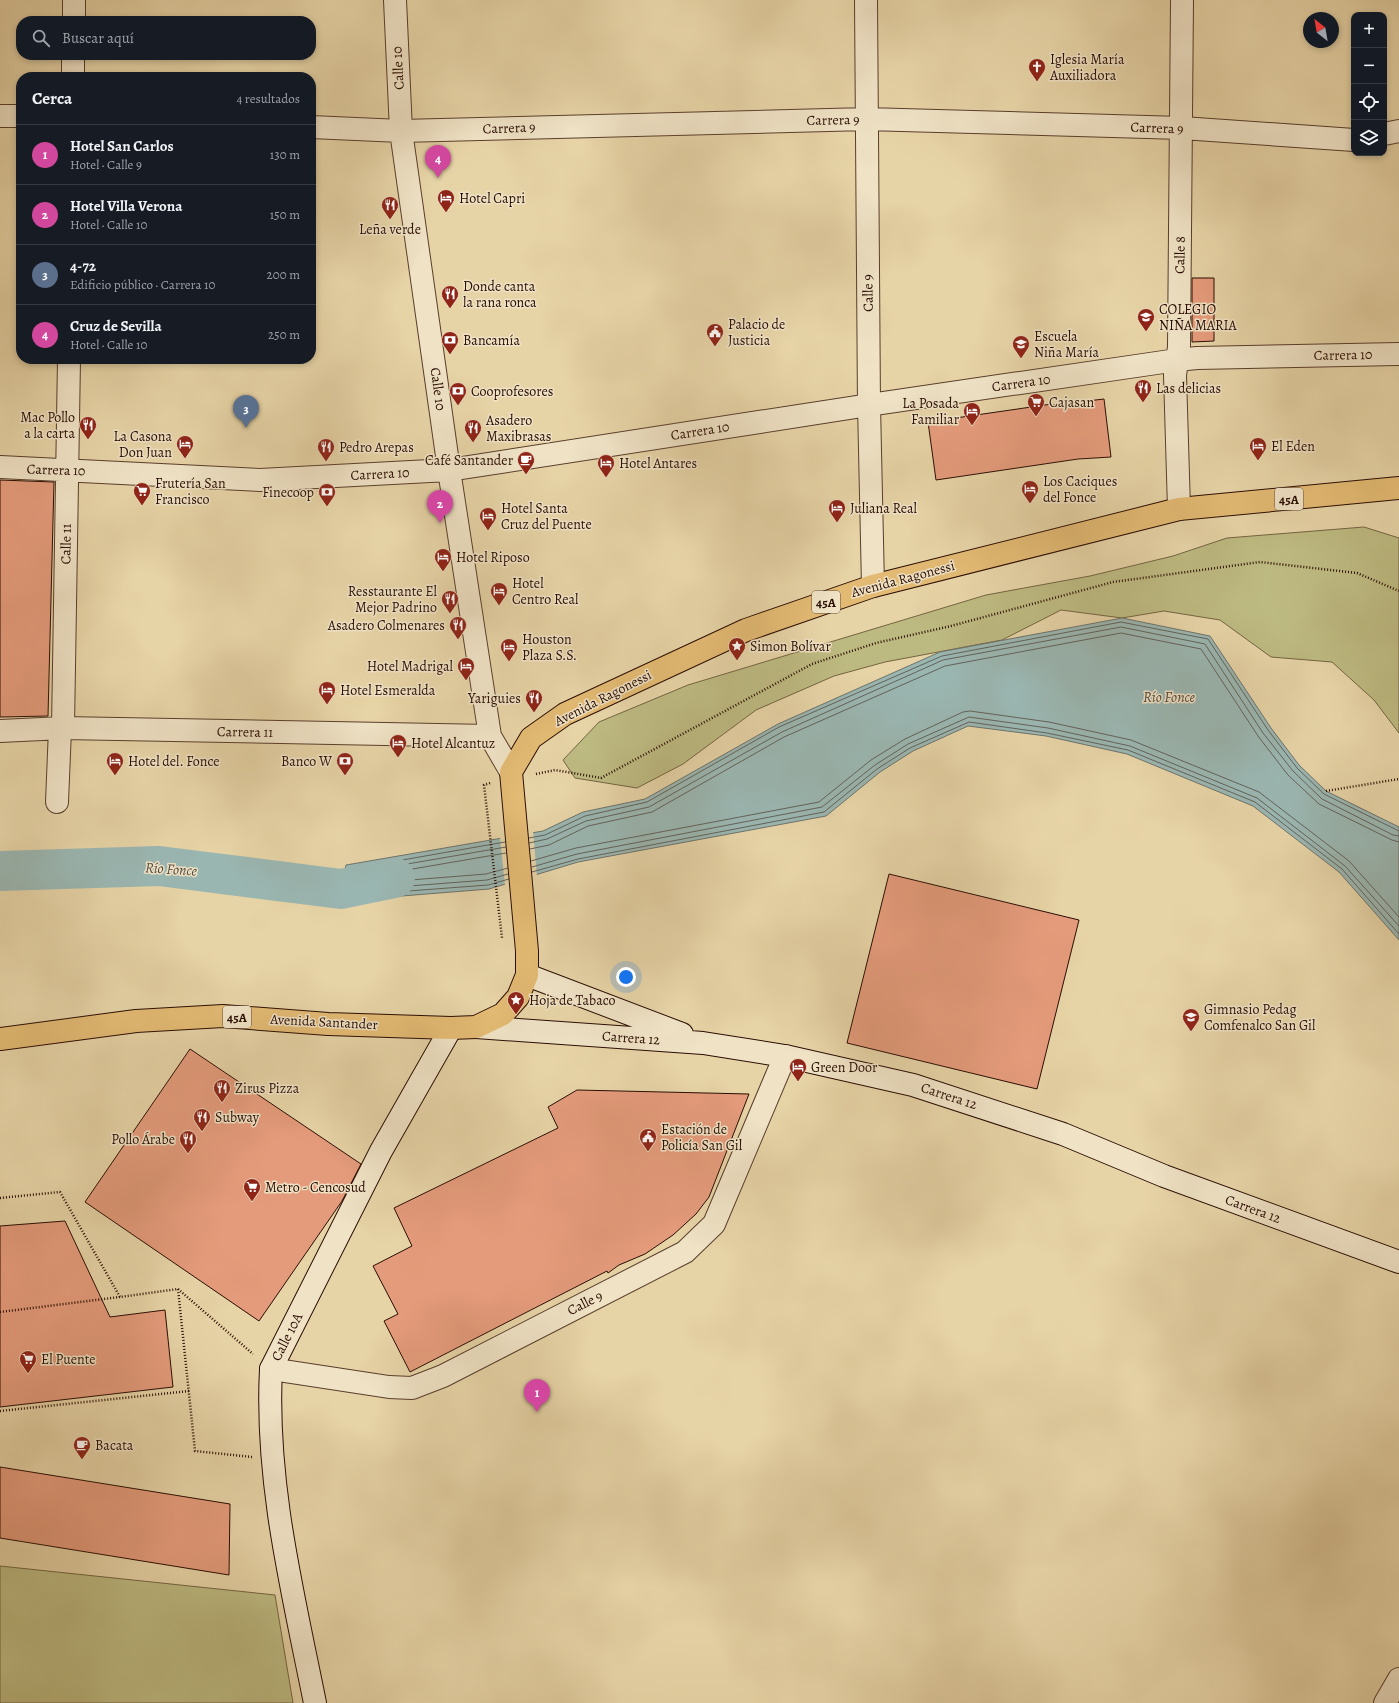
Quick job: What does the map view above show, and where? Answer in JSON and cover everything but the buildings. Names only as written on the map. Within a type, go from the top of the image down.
[{"type":"highway","name":"Avenida Ragonessi","points":[[511,776],[531,738],[565,714],[746,630],[873,586],[1179,509],[1399,488]]},
{"type":"highway","name":"Avenida Santander","points":[[0,1039],[136,1021],[223,1016],[328,1024],[451,1028],[476,1027],[503,1014],[518,997],[527,975],[527,951],[511,776]]},
{"type":"street","points":[[74,0],[74,16]]},
{"type":"street","name":"Calle 10","points":[[395,0],[401,131],[449,470],[490,736],[511,776]]},
{"type":"street","name":"Calle 9","points":[[866,0],[869,405],[873,586]]},
{"type":"street","name":"Calle 8","points":[[1179,509],[1175,375],[1177,360],[1182,128],[1182,0]]},
{"type":"street","points":[[73,60],[73,72]]},
{"type":"street","points":[[0,116],[16,116]]},
{"type":"street","name":"Carrera 9","points":[[316,127],[401,131],[866,119],[1182,128],[1351,140]]},
{"type":"street","points":[[1387,133],[1399,131]]},
{"type":"street","name":"Carrera 10","points":[[0,467],[260,480],[449,470],[869,405],[1177,360],[1197,358],[1399,354]]},
{"type":"street","name":"Calle 11","points":[[57,802],[62,728],[69,364]]},
{"type":"street","name":"Carrera 11","points":[[0,731],[62,728],[490,736]]},
{"type":"street","points":[[527,975],[703,1043]]},
{"type":"street","name":"Carrera 12","points":[[476,1027],[703,1043],[786,1056],[913,1085],[1063,1134],[1164,1176],[1399,1262]]},
{"type":"street","name":"Calle 10A","points":[[315,1703],[284,1553],[273,1460],[269,1405],[271,1369],[381,1151],[451,1028]]},
{"type":"street","name":"Calle 9","points":[[271,1369],[389,1387],[412,1388],[443,1376],[685,1252],[714,1224],[786,1056]]},
{"type":"street","points":[[1385,1703],[1399,1679]]},
{"type":"path","points":[[502,939],[484,784],[511,776],[555,770],[601,778],[812,664],[876,643],[951,626],[1113,582],[1260,562],[1357,573],[1399,591]]},
{"type":"path","points":[[1326,791],[1399,779]]},
{"type":"path","points":[[0,1198],[60,1192],[120,1297]]},
{"type":"path","points":[[178,1289],[195,1450],[273,1460]]},
{"type":"path","points":[[0,1312],[178,1289],[271,1369]]},
{"type":"path","points":[[0,1411],[189,1391]]},
{"type":"shaded area","points":[[1364,527],[1399,538],[1399,733],[1374,700],[1332,662],[1271,657],[1220,620],[1164,611],[1122,618],[1061,610],[1002,640],[885,662],[834,676],[756,710],[683,764],[637,788],[575,778],[563,760],[599,722],[688,685],[986,595],[1090,576],[1173,556],[1227,538]]},
{"type":"shaded area","points":[[0,1566],[275,1595],[293,1703],[0,1703]]},
{"type":"water","name":"Río Fonce","points":[[1122,618],[1210,636],[1271,728],[1299,765],[1326,791],[1399,827],[1399,940],[1339,872],[1253,806],[1127,754],[1046,736],[968,726],[913,751],[880,772],[826,816],[578,862],[489,889],[352,900],[341,889],[346,865],[543,831],[583,812],[645,799],[778,724],[940,652]]},
{"type":"pier","points":[[533,831],[537,877],[505,886],[500,837]]},
{"type":"waterway","name":"Río Fonce","points":[[0,871],[159,866],[341,889],[395,878]]},
{"type":"place","name":"Iglesia María Auxiliadora","points":[[1037,82]]},
{"type":"place","name":"Cruz de Sevilla","points":[[438,178]]},
{"type":"place","name":"Hotel Capri","points":[[446,213]]},
{"type":"place","name":"Leña verde","points":[[390,220]]},
{"type":"place","name":"Donde canta la rana ronca","points":[[450,309]]},
{"type":"place","name":"COLEGIO NIÑA MARIA","points":[[1146,332]]},
{"type":"place","name":"Palacio de Justicia","points":[[715,347]]},
{"type":"place","name":"Bancamía","points":[[450,355]]},
{"type":"place","name":"Escuela Niña María","points":[[1021,359]]},
{"type":"place","name":"Las delicias","points":[[1143,403]]},
{"type":"place","name":"Cooprofesores","points":[[458,406]]},
{"type":"place","name":"Cajasan","points":[[1036,417]]},
{"type":"place","name":"La Posada Familiar","points":[[972,426]]},
{"type":"place","name":"4-72","points":[[246,428]]},
{"type":"place","name":"Mac Pollo a la carta","points":[[88,440]]},
{"type":"place","name":"Asadero Maxibrasas","points":[[473,443]]},
{"type":"place","name":"La Casona Don Juan","points":[[185,459]]},
{"type":"place","name":"El Eden","points":[[1258,461]]},
{"type":"place","name":"Pedro Arepas","points":[[326,462]]},
{"type":"place","name":"Café Santander","points":[[526,475]]},
{"type":"place","name":"Hotel Antares","points":[[606,478]]},
{"type":"place","name":"Los Caciques del Fonce","points":[[1030,504]]},
{"type":"place","name":"Frutería San Francisco","points":[[142,506]]},
{"type":"place","name":"Finecoop","points":[[327,507]]},
{"type":"place","name":"Hotel Villa Verona","points":[[440,523]]},
{"type":"place","name":"Juliana Real","points":[[837,523]]},
{"type":"place","name":"Hotel Santa Cruz del Puente","points":[[488,531]]},
{"type":"place","name":"Hotel Riposo","points":[[443,572]]},
{"type":"place","name":"Hotel Centro Real","points":[[499,606]]},
{"type":"place","name":"Resstaurante El Mejor Padrino","points":[[450,614]]},
{"type":"place","name":"Asadero Colmenares","points":[[458,640]]},
{"type":"place","name":"Simon Bolívar","points":[[737,661]]},
{"type":"place","name":"Houston Plaza S.S.","points":[[509,662]]},
{"type":"place","name":"Hotel Madrigal","points":[[466,681]]},
{"type":"place","name":"Hotel Esmeralda","points":[[327,705]]},
{"type":"place","name":"Yariguies","points":[[534,713]]},
{"type":"place","name":"Hotel Alcantuz","points":[[398,758]]},
{"type":"place","name":"Hotel del. Fonce","points":[[115,776]]},
{"type":"place","name":"Banco W","points":[[345,776]]},
{"type":"place","name":"Hoja de Tabaco","points":[[516,1015]]},
{"type":"place","name":"Gimnasio Pedag Comfenalco San Gil","points":[[1191,1032]]},
{"type":"place","name":"Green Door","points":[[798,1082]]},
{"type":"place","name":"Zirus Pizza","points":[[222,1103]]},
{"type":"place","name":"Subway","points":[[202,1132]]},
{"type":"place","name":"Estación de Policía San Gil","points":[[648,1152]]},
{"type":"place","name":"Pollo Árabe","points":[[188,1154]]},
{"type":"place","name":"Metro - Cencosud","points":[[252,1202]]},
{"type":"place","name":"El Puente","points":[[28,1374]]},
{"type":"place","name":"Hotel San Carlos","points":[[537,1412]]},
{"type":"place","name":"Bacata","points":[[82,1460]]}]
